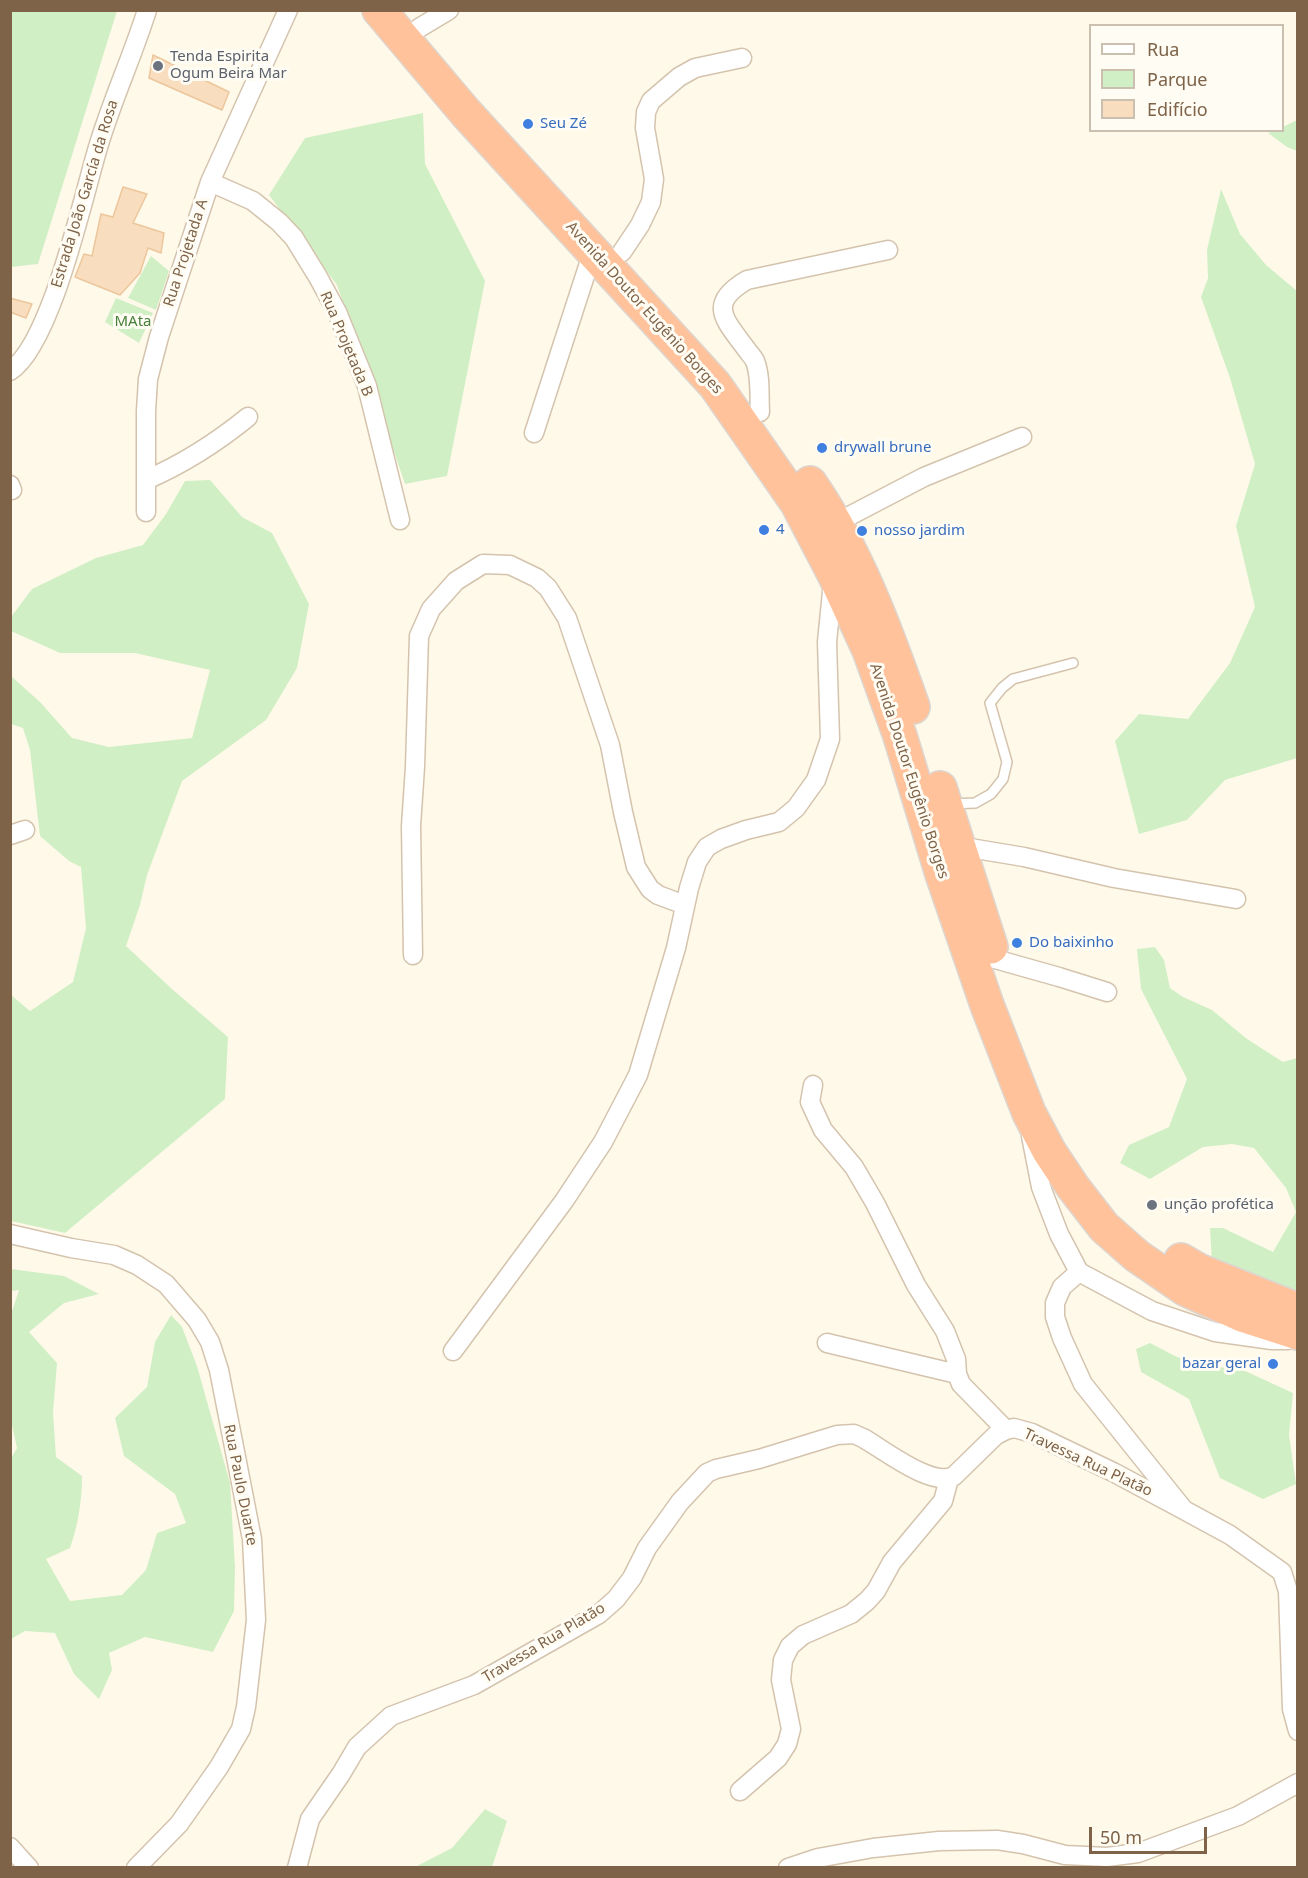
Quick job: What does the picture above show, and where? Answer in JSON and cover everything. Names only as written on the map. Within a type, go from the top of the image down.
[{"type":"highway","name":"Avenida Doutor Eugênio Borges","points":[[379,10],[466,113],[608,252],[665,299],[760,412],[815,490],[857,562],[897,659],[995,960],[1039,1080],[1062,1134],[1086,1173],[1118,1212],[1152,1242],[1200,1271],[1298,1310]]},
{"type":"highway","name":"Avenida Doutor Eugênio Borges","points":[[412,19],[608,252],[715,385],[797,503],[834,574],[868,650],[900,736],[942,874],[987,1005],[1029,1113],[1049,1151],[1073,1187],[1104,1227],[1137,1256],[1185,1289],[1242,1315],[1298,1333]]},
{"type":"street","name":"Estrada João García da Rosa","points":[[10,371],[36,338],[48,311],[79,222],[99,143],[147,10]]},
{"type":"street","name":"Rua Projetada A","points":[[146,512],[148,379],[176,284],[210,182],[288,10]]},
{"type":"street","points":[[412,19],[449,10]]},
{"type":"street","points":[[534,433],[608,252],[640,225],[651,202],[654,179],[645,128],[646,112],[651,100],[695,68],[742,58]]},
{"type":"street","name":"Rua Projetada B","points":[[210,182],[253,201],[279,222],[294,238],[318,277],[336,312],[367,386],[400,520]]},
{"type":"street","points":[[760,412],[755,361],[728,324],[721,310],[730,292],[747,280],[888,250]]},
{"type":"street","points":[[146,480],[176,467],[248,417]]},
{"type":"street","points":[[834,524],[924,477],[1023,437]]},
{"type":"street","points":[[413,956],[411,826],[420,636],[431,609],[456,581],[483,564],[510,565],[537,578],[548,588],[567,618],[610,745],[636,867],[650,889],[658,895],[685,905]]},
{"type":"street","points":[[453,1351],[564,1201],[603,1142],[638,1075],[676,948],[697,862],[707,847],[721,839],[779,822],[796,808],[816,780],[830,739],[827,642],[834,574]]},
{"type":"street","points":[[958,846],[1024,857],[1113,878],[1236,899]]},
{"type":"street","points":[[995,960],[1059,976],[1107,992]]},
{"type":"street","points":[[813,1085],[810,1102],[823,1130],[854,1167],[875,1203],[916,1285],[945,1331],[956,1359],[957,1374],[961,1384],[1006,1430]]},
{"type":"street","points":[[1029,1113],[1041,1188],[1059,1234],[1079,1272],[1152,1311],[1215,1332],[1272,1340],[1298,1339]]},
{"type":"street","name":"Rua Paulo Duarte","points":[[10,1234],[114,1255],[137,1265],[166,1284],[197,1320],[210,1342],[219,1370],[252,1539],[256,1620],[246,1707],[241,1730],[219,1767],[179,1824],[136,1868]]},
{"type":"street","points":[[1079,1272],[1062,1287],[1055,1304],[1055,1317],[1062,1338],[1083,1384],[1184,1510]]},
{"type":"street","points":[[827,1343],[957,1374]]},
{"type":"street","name":"Travessa Rua Platão","points":[[297,1868],[310,1819],[357,1747],[391,1716],[474,1684],[599,1614],[616,1599],[632,1578],[647,1548],[680,1502],[701,1478],[716,1469],[759,1459],[837,1435],[854,1434],[921,1472],[935,1478],[949,1479],[996,1435],[1014,1428],[1032,1432],[1113,1472],[1290,1570]]},
{"type":"street","points":[[740,1791],[778,1758],[787,1744],[791,1729],[781,1680],[783,1660],[790,1646],[803,1635],[851,1614],[867,1601],[876,1591],[892,1562],[943,1501],[949,1479]]},
{"type":"street","points":[[1290,1570],[1288,1591],[1292,1709],[1298,1731]]},
{"type":"street","points":[[788,1868],[818,1858],[873,1848],[939,1841],[997,1840],[1023,1844],[1065,1861],[1138,1853],[1238,1816],[1298,1783]]},
{"type":"street","points":[[10,1847],[29,1868]]},
{"type":"lane","points":[[945,804],[975,803],[991,794],[1003,779],[1007,762],[990,703],[1002,688],[1013,679],[1073,663]]},
{"type":"green space","points":[[11,10],[117,11],[38,264],[11,267]]},
{"type":"green space","points":[[423,113],[425,164],[485,281],[447,476],[405,484],[337,285],[269,195],[305,138]]},
{"type":"green space","points":[[1297,120],[1297,151],[1287,147],[1268,133],[1284,132],[1284,126]]},
{"type":"green space","points":[[1221,189],[1240,234],[1266,265],[1297,291],[1297,758],[1225,780],[1187,820],[1139,834],[1115,741],[1139,714],[1188,719],[1230,663],[1255,607],[1236,526],[1255,464],[1230,378],[1201,297],[1208,278],[1207,250]]},
{"type":"green space","points":[[151,256],[169,271],[156,310],[128,298]]},
{"type":"green space","name":"MAta","points":[[116,298],[153,313],[139,343],[105,322]]},
{"type":"green space","points":[[210,480],[242,517],[272,533],[309,604],[297,668],[266,720],[182,781],[147,875],[126,946],[228,1037],[225,1099],[65,1233],[11,1221],[11,995],[30,1011],[73,982],[86,928],[81,867],[69,861],[40,836],[30,750],[23,728],[11,724],[11,676],[40,702],[72,738],[109,747],[192,738],[210,670],[135,653],[60,653],[11,631],[11,617],[32,589],[96,558],[143,545],[166,514],[185,481]]},
{"type":"green space","points":[[1155,947],[1164,960],[1170,988],[1183,997],[1212,1010],[1247,1039],[1283,1062],[1297,1058],[1297,1291],[1212,1264],[1210,1228],[1223,1228],[1273,1252],[1296,1212],[1286,1188],[1254,1148],[1232,1144],[1203,1147],[1150,1179],[1120,1163],[1129,1145],[1169,1127],[1187,1079],[1141,989],[1137,949]]},
{"type":"green space","points":[[11,1269],[64,1276],[99,1294],[64,1303],[29,1332],[57,1363],[53,1413],[56,1457],[82,1476],[79,1513],[70,1548],[46,1559],[70,1601],[122,1595],[146,1570],[157,1533],[186,1523],[175,1494],[124,1456],[115,1418],[147,1387],[155,1342],[171,1315],[182,1327],[197,1366],[230,1483],[235,1567],[234,1611],[213,1652],[145,1637],[109,1653],[112,1670],[99,1699],[74,1674],[55,1633],[25,1631],[11,1639],[10,1460],[17,1448],[10,1416],[10,1317],[19,1290],[11,1291]]},
{"type":"green space","points":[[1150,1343],[1177,1357],[1212,1366],[1243,1370],[1293,1393],[1289,1435],[1296,1484],[1263,1499],[1220,1478],[1189,1399],[1141,1372],[1136,1349]]},
{"type":"green space","points":[[485,1809],[507,1821],[492,1867],[415,1867],[452,1848]]},
{"type":"building","points":[[153,55],[229,92],[222,110],[149,78]]},
{"type":"building","points":[[123,187],[147,194],[133,223],[164,233],[161,253],[148,248],[140,273],[120,295],[75,277],[84,254],[92,256],[101,214],[113,217]]},
{"type":"building","points":[[10,298],[32,304],[26,318],[10,312]]},
{"type":"place","name":"Tenda Espirita Ogum Beira Mar","points":[[158,66]]},
{"type":"place","name":"Seu Zé","points":[[528,124]]},
{"type":"place","name":"drywall brune","points":[[822,448]]},
{"type":"place","name":"4","points":[[764,530]]},
{"type":"place","name":"nosso jardim","points":[[862,531]]},
{"type":"place","name":"Do baixinho","points":[[1017,943]]},
{"type":"place","name":"unção profética","points":[[1152,1205]]},
{"type":"place","name":"bazar geral","points":[[1273,1364]]}]
